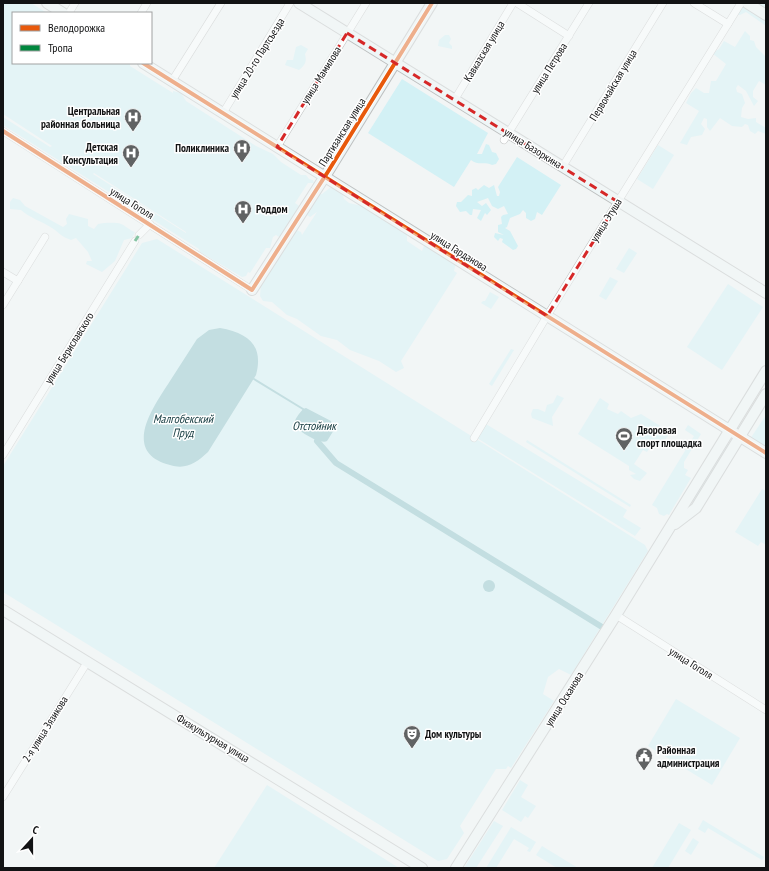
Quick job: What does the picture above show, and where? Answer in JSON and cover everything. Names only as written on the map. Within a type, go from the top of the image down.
[{"type":"street","points":[[47,3],[61,12]]},
{"type":"street","points":[[70,12],[75,3]]},
{"type":"street","points":[[142,12],[147,3]]},
{"type":"street","points":[[172,81],[220,3]]},
{"type":"street","name":"улица 20-го Партсъезда","points":[[223,113],[290,3]]},
{"type":"street","name":"улица Базоркина","points":[[299,3],[455,99],[506,136],[562,166],[766,293]]},
{"type":"street","name":"улица Мамилова","points":[[277,147],[366,3]]},
{"type":"street","name":"Партизанская улица","points":[[252,290],[325,177],[432,3]]},
{"type":"street","name":"Кавказская улица","points":[[455,99],[513,3]]},
{"type":"street","points":[[517,3],[569,36]]},
{"type":"street","name":"улица Петрова","points":[[506,136],[589,3]]},
{"type":"street","name":"Первомайская улица","points":[[562,166],[663,3]]},
{"type":"street","points":[[694,3],[728,24]]},
{"type":"street","name":"улица Этуша","points":[[474,438],[547,316],[741,3]]},
{"type":"street","points":[[747,3],[766,15]]},
{"type":"street","name":"улица Гарданова","points":[[145,64],[766,453]]},
{"type":"street","name":"улица Гоголя","points":[[3,131],[252,290]]},
{"type":"street","name":"улица Бериславского","points":[[3,455],[137,238],[150,224]]},
{"type":"street","points":[[3,305],[45,237]]},
{"type":"street","points":[[3,272],[18,281]]},
{"type":"street","name":"улица Осканова","points":[[456,868],[616,615],[766,370]]},
{"type":"street","name":"улица Осканова","points":[[670,528],[696,508],[766,394]]},
{"type":"street","name":"Физкультурная улица","points":[[3,610],[422,868]]},
{"type":"street","name":"улица Гоголя","points":[[616,615],[766,710]]},
{"type":"street","name":"2-я улица Зязикова","points":[[3,797],[88,661]]},
{"type":"highlighted area","points":[[347,33],[618,202],[547,316],[277,147]]},
{"type":"shaded area","name":"Центральная районная больница","points":[[4,3],[31,3],[45,12],[12,12],[12,64],[130,64],[130,66],[173,93],[173,91],[181,93],[186,101],[256,146],[273,154],[281,162],[301,175],[306,175],[309,179],[313,180],[314,183],[308,183],[295,203],[302,208],[282,239],[276,235],[273,237],[270,248],[266,248],[250,273],[248,272],[246,276],[242,277],[200,252],[199,249],[3,125],[3,117],[50,147],[52,146],[3,114]],"holes":[[[94,173],[186,233],[93,174]]]},
{"type":"shaded area","points":[[738,3],[766,3],[766,26],[746,12],[740,15],[737,14]]},
{"type":"shaded area","points":[[745,31],[750,36],[750,40],[754,41],[756,47],[766,57],[766,85],[759,81],[753,91],[753,97],[758,101],[754,106],[746,91],[738,85],[736,88],[737,92],[742,94],[745,103],[742,108],[741,117],[748,119],[756,118],[756,122],[766,128],[766,134],[758,131],[755,134],[750,131],[748,125],[745,124],[742,127],[732,126],[720,118],[710,131],[707,127],[707,119],[704,118],[701,124],[705,129],[702,135],[691,137],[687,145],[680,143],[699,111],[686,103],[691,93],[696,88],[704,93],[709,93],[711,81],[716,81],[726,64],[712,53],[719,49],[724,41],[735,47]]},
{"type":"shaded area","points":[[445,35],[449,35],[451,39],[449,43],[452,46],[452,49],[438,46],[439,40]]},
{"type":"shaded area","points":[[301,45],[308,49],[305,54],[306,61],[303,67],[299,70],[285,65],[287,60],[293,60],[296,47]]},
{"type":"shaded area","points":[[402,79],[488,133],[477,154],[482,154],[486,144],[489,145],[492,152],[496,153],[499,159],[496,164],[492,165],[479,163],[471,160],[454,187],[368,133]]},
{"type":"shaded area","points":[[658,145],[674,155],[653,189],[637,179]]},
{"type":"shaded area","points":[[517,157],[561,185],[542,215],[537,212],[535,219],[531,221],[526,218],[526,213],[523,210],[520,214],[510,218],[507,227],[505,228],[510,231],[518,246],[513,250],[502,242],[503,239],[500,238],[498,241],[494,237],[495,233],[504,235],[498,232],[498,225],[502,224],[501,217],[508,214],[504,206],[498,209],[492,206],[488,198],[477,202],[482,206],[486,203],[491,210],[487,215],[485,213],[481,221],[477,218],[481,210],[473,209],[472,215],[470,215],[466,211],[460,212],[456,206],[457,202],[461,202],[468,195],[472,196],[472,190],[476,188],[478,190],[484,185],[489,188],[494,185],[497,196],[499,196],[500,192],[498,187]]},
{"type":"shaded area","points":[[331,187],[342,193],[344,199],[349,203],[366,207],[407,235],[407,241],[422,251],[424,246],[428,246],[456,263],[454,271],[457,273],[401,361],[404,368],[396,372],[379,361],[350,350],[337,340],[321,336],[297,319],[287,315],[272,302],[263,301],[260,296],[261,283],[294,229],[301,232],[302,235],[317,212],[310,217],[306,212],[317,195],[322,194]]},
{"type":"shaded area","points":[[13,198],[20,200],[25,206],[63,227],[67,224],[66,219],[69,214],[88,219],[88,226],[94,229],[98,224],[116,223],[121,224],[135,232],[132,238],[124,240],[115,261],[102,272],[86,264],[87,261],[92,261],[88,252],[76,238],[71,240],[67,239],[52,228],[21,210],[10,209],[10,202]]},
{"type":"shaded area","points":[[157,239],[645,545],[648,551],[571,675],[559,669],[548,677],[543,694],[554,701],[511,768],[508,766],[506,769],[496,769],[460,826],[464,833],[447,859],[438,861],[3,592],[3,466],[142,243]]},
{"type":"shaded area","points":[[629,248],[637,253],[624,273],[616,269]]},
{"type":"shaded area","points":[[610,277],[618,281],[606,300],[599,296]]},
{"type":"shaded area","points":[[728,284],[763,307],[722,370],[687,347]]},
{"type":"shaded area","points":[[490,292],[499,297],[491,309],[481,303],[485,301]]},
{"type":"shaded area","points":[[511,349],[514,350],[492,386],[489,384]]},
{"type":"shaded area","points":[[557,395],[564,398],[552,417],[553,426],[532,418],[531,414],[533,409],[538,409],[545,412],[547,405],[553,403]]},
{"type":"shaded area","points":[[600,398],[609,404],[607,409],[618,414],[621,411],[631,418],[641,414],[670,432],[661,447],[653,442],[647,452],[643,450],[634,464],[647,473],[640,481],[634,479],[630,475],[636,474],[629,470],[629,466],[578,434]]},
{"type":"shaded area","points":[[766,415],[766,449],[750,439]]},
{"type":"shaded area","points":[[486,424],[627,510],[623,517],[641,528],[635,536],[477,438]]},
{"type":"shaded area","points":[[688,425],[701,434],[684,462],[684,468],[688,470],[685,475],[691,478],[669,515],[667,514],[664,516],[659,514],[657,508],[652,505],[694,436],[685,430]]},
{"type":"shaded area","points":[[527,440],[631,505],[630,507],[526,442]]},
{"type":"shaded area","points":[[726,443],[729,445],[694,502],[691,500]]},
{"type":"shaded area","points":[[762,489],[766,491],[766,545],[761,542],[758,546],[735,532]]},
{"type":"shaded area","points":[[676,699],[740,738],[712,785],[648,746]]},
{"type":"shaded area","points":[[520,780],[528,785],[521,797],[536,806],[528,818],[525,816],[521,822],[502,810]]},
{"type":"shaded area","points":[[267,785],[399,868],[214,868]]},
{"type":"shaded area","points":[[703,820],[764,857],[762,860],[708,828],[705,833],[698,829]]},
{"type":"shaded area","points":[[494,821],[503,826],[476,868],[464,868]]},
{"type":"shaded area","points":[[679,823],[691,830],[668,868],[652,868]]},
{"type":"shaded area","points":[[511,827],[536,842],[530,852],[527,851],[529,848],[514,839],[496,868],[486,868]]},
{"type":"shaded area","points":[[693,838],[699,842],[691,855],[685,851]]},
{"type":"shaded area","points":[[542,846],[578,868],[557,868],[536,855]]},
{"type":"water","name":"Малгобекский Пруд","points":[[220,328],[239,333],[252,342],[256,348],[258,356],[256,375],[208,452],[204,456],[195,462],[181,467],[170,465],[155,459],[147,450],[144,439],[145,428],[150,415],[163,391],[197,339],[209,330]]},
{"type":"water","name":"Отстойник","points":[[306,408],[331,421],[334,430],[327,441],[324,442],[310,437],[300,431],[295,425],[297,417],[303,409]]},
{"type":"water","points":[[487,580],[491,580],[495,586],[491,592],[487,592],[483,588],[483,584]]},
{"type":"waterway","points":[[254,379],[303,409]]},
{"type":"waterway","points":[[317,441],[336,463],[602,627]]},
{"type":"marked path","points":[[135,241],[139,235]]},
{"type":"cycle path","points":[[3,131],[252,290],[329,170],[432,3]]},
{"type":"cycle path","points":[[145,64],[766,453]]},
{"type":"place","name":"Центральная районная больница","points":[[133,132]]},
{"type":"place","name":"Поликлиника","points":[[242,163]]},
{"type":"place","name":"Детская Консультация","points":[[131,168]]},
{"type":"place","name":"Роддом","points":[[243,224]]},
{"type":"place","name":"Дворовая спорт площадка","points":[[624,451]]},
{"type":"place","name":"Дом культуры","points":[[412,749]]},
{"type":"place","name":"Районная администрация","points":[[644,771]]}]
